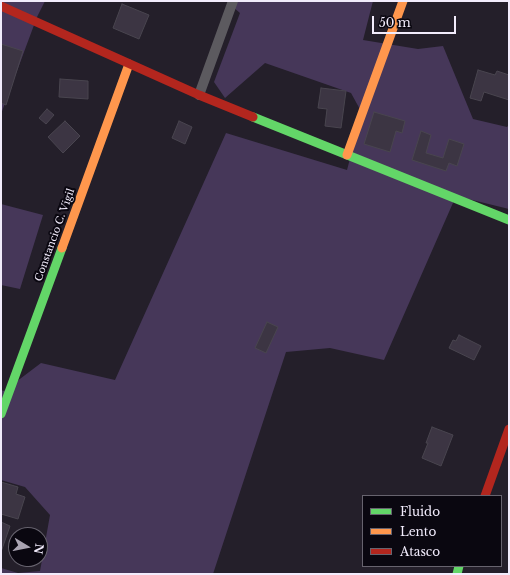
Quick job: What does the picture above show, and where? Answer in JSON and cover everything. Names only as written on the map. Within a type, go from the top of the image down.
[{"type":"street","points":[[199,95],[233,1]]},
{"type":"street","points":[[347,155],[403,1]]},
{"type":"street","points":[[1,6],[199,95],[509,220]]},
{"type":"street","name":"Constancio C. Vigil","points":[[1,414],[129,64]]},
{"type":"street","points":[[485,495],[509,429]]},
{"type":"shaded area","points":[[1,1],[45,1],[37,17],[1,114]]},
{"type":"shaded area","points":[[226,1],[373,1],[363,40],[418,49],[443,46],[473,119],[507,127],[509,125],[509,209],[456,196],[384,360],[330,348],[286,352],[213,574],[1,574],[1,568],[18,573],[40,571],[41,567],[48,567],[48,527],[50,515],[25,487],[1,480],[1,390],[4,391],[41,363],[115,380],[226,133],[347,170],[362,113],[351,93],[265,63],[225,98],[214,82],[240,13]]},
{"type":"shaded area","points":[[1,204],[43,215],[20,289],[1,285]]},
{"type":"building","points":[[122,4],[149,15],[139,39],[113,28]]},
{"type":"building","points":[[1,44],[23,51],[6,105],[1,103]]},
{"type":"building","points":[[478,70],[495,75],[497,71],[509,75],[509,100],[484,92],[481,101],[470,98]]},
{"type":"building","points":[[60,79],[88,81],[88,99],[59,97]]},
{"type":"building","points":[[321,88],[346,91],[341,128],[325,126],[327,109],[318,108]]},
{"type":"building","points":[[47,109],[54,115],[46,124],[39,118]]},
{"type":"building","points":[[374,112],[405,121],[402,133],[396,131],[390,152],[364,144]]},
{"type":"building","points":[[65,121],[80,136],[63,153],[48,137]]},
{"type":"building","points":[[179,121],[192,127],[185,144],[172,138]]},
{"type":"building","points":[[421,131],[431,135],[426,153],[443,158],[449,139],[464,144],[457,166],[449,163],[446,171],[412,160]]},
{"type":"building","points":[[267,322],[278,327],[266,353],[255,348]]},
{"type":"building","points":[[459,335],[481,346],[474,360],[449,348],[453,340],[456,341]]},
{"type":"building","points":[[432,427],[453,435],[441,466],[422,458]]},
{"type":"building","points":[[1,482],[18,487],[16,494],[25,497],[18,519],[1,514]]},
{"type":"building","points":[[1,522],[10,526],[8,527],[8,532],[1,552]]},
{"type":"traffic: fast","points":[[253,117],[509,220]]},
{"type":"traffic: fast","points":[[1,414],[62,248]]},
{"type":"traffic: fast","points":[[457,574],[459,567]]},
{"type":"traffic: slow","points":[[347,155],[403,1]]},
{"type":"traffic: slow","points":[[62,248],[129,64]]},
{"type":"traffic: jam","points":[[1,6],[199,95],[253,117]]},
{"type":"traffic: jam","points":[[485,495],[509,429]]}]
